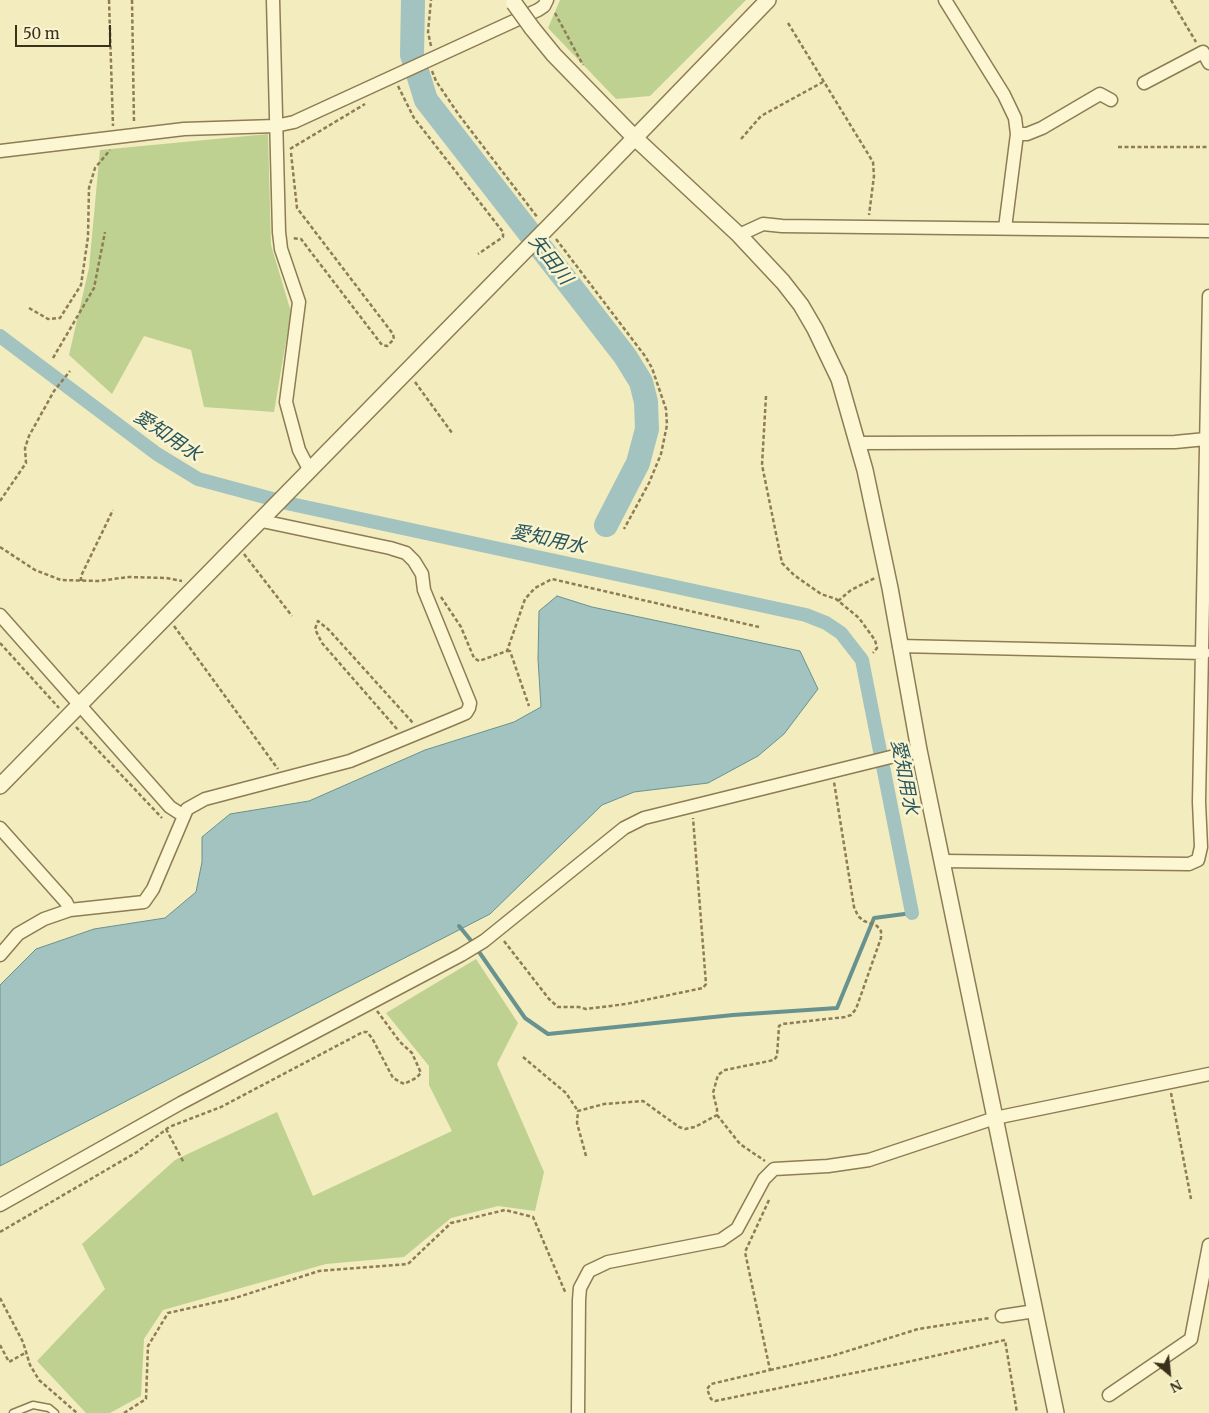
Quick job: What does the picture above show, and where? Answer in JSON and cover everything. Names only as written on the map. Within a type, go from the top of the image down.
[{"type":"street","points":[[273,0],[275,126],[284,148],[280,239],[281,249],[299,302],[286,402],[299,450],[310,471]]},
{"type":"street","points":[[0,786],[238,545],[768,0]]},
{"type":"street","points":[[944,0],[1004,95],[1015,118],[1018,134],[1006,228]]},
{"type":"street","points":[[512,2],[554,55],[609,109],[634,137],[739,235],[783,282],[801,305],[815,329],[839,379],[865,470],[887,574],[919,750],[1056,1413]]},
{"type":"street","points":[[0,151],[184,130],[275,126],[294,122],[544,6],[550,5]]},
{"type":"street","points":[[1144,83],[1206,58]]},
{"type":"street","points":[[1018,134],[1027,134],[1042,128],[1100,94],[1111,100]]},
{"type":"street","points":[[739,235],[764,224],[1209,231]]},
{"type":"street","points":[[943,861],[1189,864],[1198,860],[1201,847],[1200,802],[1209,296]]},
{"type":"street","points":[[856,443],[1174,442],[1206,439]]},
{"type":"street","points":[[0,955],[18,934],[44,919],[70,910],[144,902],[153,890],[187,808],[205,799],[341,764],[466,713],[470,703],[424,590],[422,574],[414,561],[406,553],[266,516]]},
{"type":"street","points":[[0,615],[170,807],[184,816]]},
{"type":"street","points":[[899,646],[1204,653]]},
{"type":"street","points":[[0,1205],[160,1115],[462,955],[484,941],[624,828],[644,818],[919,750]]},
{"type":"street","points":[[0,828],[66,902],[70,910]]},
{"type":"street","points":[[578,1413],[578,1300],[583,1280],[588,1272],[597,1266],[721,1240],[736,1229],[764,1179],[774,1169],[804,1165],[828,1166],[869,1160],[995,1118],[1209,1074]]},
{"type":"street","points":[[1109,1395],[1191,1339],[1209,1245]]},
{"type":"street","points":[[1002,1316],[1035,1310]]},
{"type":"lane","points":[[13,1413],[33,1405],[49,1408],[55,1413]]},
{"type":"path","points":[[29,308],[48,319],[60,318],[81,285],[88,237],[89,188],[95,168],[113,146],[114,138],[109,0]]},
{"type":"path","points":[[132,0],[135,135]]},
{"type":"path","points":[[431,0],[428,32],[433,73],[443,92],[540,220]]},
{"type":"path","points":[[1172,0],[1206,58]]},
{"type":"path","points":[[550,5],[569,36],[584,66]]},
{"type":"path","points":[[788,23],[873,162],[873,193],[868,226]]},
{"type":"path","points":[[741,139],[761,116],[823,82]]},
{"type":"path","points":[[391,85],[396,84],[399,87],[414,118],[503,232],[503,237],[478,254]]},
{"type":"path","points":[[280,239],[301,240],[382,345],[387,346],[394,340],[393,334],[300,212],[284,148],[370,101],[373,98],[369,88]]},
{"type":"path","points":[[1118,147],[1209,147]]},
{"type":"path","points":[[53,358],[94,288],[105,232]]},
{"type":"path","points":[[553,236],[645,356],[666,409],[667,425],[661,454],[649,483],[624,529]]},
{"type":"path","points":[[0,502],[26,463],[25,448],[29,436],[54,391],[70,370]]},
{"type":"path","points":[[407,371],[452,433]]},
{"type":"path","points":[[766,396],[762,466],[782,563],[786,569],[821,594],[838,601],[868,628],[877,648],[873,653]]},
{"type":"path","points":[[81,582],[81,576],[113,510]]},
{"type":"path","points":[[238,545],[292,616]]},
{"type":"path","points":[[0,548],[46,576],[81,582],[128,577],[166,578],[182,581],[194,589]]},
{"type":"path","points":[[838,601],[864,583],[887,574]]},
{"type":"path","points":[[507,651],[524,599],[535,588],[552,579],[759,627]]},
{"type":"path","points":[[438,593],[453,613],[474,658],[479,661],[507,651]]},
{"type":"path","points":[[167,616],[216,680],[285,779]]},
{"type":"path","points":[[406,738],[322,642],[315,629],[318,621],[329,630],[421,732]]},
{"type":"path","points":[[0,642],[156,814],[179,828]]},
{"type":"path","points":[[507,651],[510,651],[529,706]]},
{"type":"path","points":[[774,1169],[740,1144],[717,1115],[713,1092],[718,1075],[724,1070],[774,1060],[777,1056],[779,1026],[782,1024],[851,1015],[856,1009],[881,938],[878,926],[864,921],[858,916],[854,907],[833,771]]},
{"type":"path","points":[[498,930],[549,999],[558,1007],[579,1007],[586,1010],[703,988],[706,984],[691,807]]},
{"type":"path","points":[[0,1232],[137,1152],[166,1129],[221,1107],[363,1032],[368,1032],[372,1038],[393,1078],[404,1084],[416,1078],[421,1073],[412,1053],[379,1016],[372,1001]]},
{"type":"path","points":[[522,1057],[566,1093],[578,1111],[577,1123],[586,1156]]},
{"type":"path","points":[[1169,1082],[1191,1199]]},
{"type":"path","points":[[578,1111],[604,1104],[643,1101],[679,1127],[685,1129],[695,1127],[717,1115]]},
{"type":"path","points":[[160,1115],[184,1163]]},
{"type":"path","points":[[770,1370],[745,1252],[772,1191]]},
{"type":"path","points":[[124,1413],[146,1399],[148,1346],[168,1314],[236,1298],[319,1271],[408,1264],[451,1223],[505,1210],[533,1217],[568,1298],[578,1300]]},
{"type":"path","points":[[0,1298],[23,1342],[25,1353],[39,1380],[77,1413]]},
{"type":"path","points":[[1002,1316],[918,1329],[834,1355],[711,1384],[707,1389],[708,1396],[715,1401],[1005,1340],[1017,1413]]},
{"type":"path","points":[[0,1345],[9,1362],[25,1353]]},
{"type":"green space","points":[[560,0],[746,0],[650,96],[616,99],[548,28]]},
{"type":"green space","points":[[268,134],[271,245],[291,312],[274,412],[204,407],[191,350],[144,336],[112,394],[69,355],[89,268],[100,150]]},
{"type":"green space","points":[[476,959],[518,1023],[497,1064],[544,1172],[535,1211],[498,1206],[451,1218],[404,1257],[326,1264],[163,1310],[144,1339],[141,1396],[110,1413],[86,1413],[37,1361],[105,1289],[82,1244],[175,1160],[277,1112],[313,1196],[452,1131],[429,1085],[429,1066],[386,1013]]},
{"type":"water","points":[[557,596],[592,607],[800,651],[818,689],[784,734],[758,756],[708,783],[634,792],[602,805],[490,914],[0,1166],[0,985],[36,949],[94,929],[165,918],[196,892],[202,862],[202,837],[230,814],[309,801],[425,750],[514,722],[541,707],[538,659],[539,611]]},
{"type":"waterway","name":"矢田川","points":[[413,0],[412,55],[426,100],[625,356],[641,382],[646,402],[647,429],[638,463],[606,525]]},
{"type":"waterway","name":"愛知用水","points":[[0,336],[157,454],[198,479],[291,504],[806,615],[826,623],[841,633],[862,660],[912,913]]},
{"type":"waterway","points":[[477,949],[525,1018],[548,1034],[733,1015],[837,1008],[874,918],[912,913]]},
{"type":"waterway","points":[[459,926],[473,943]]}]
